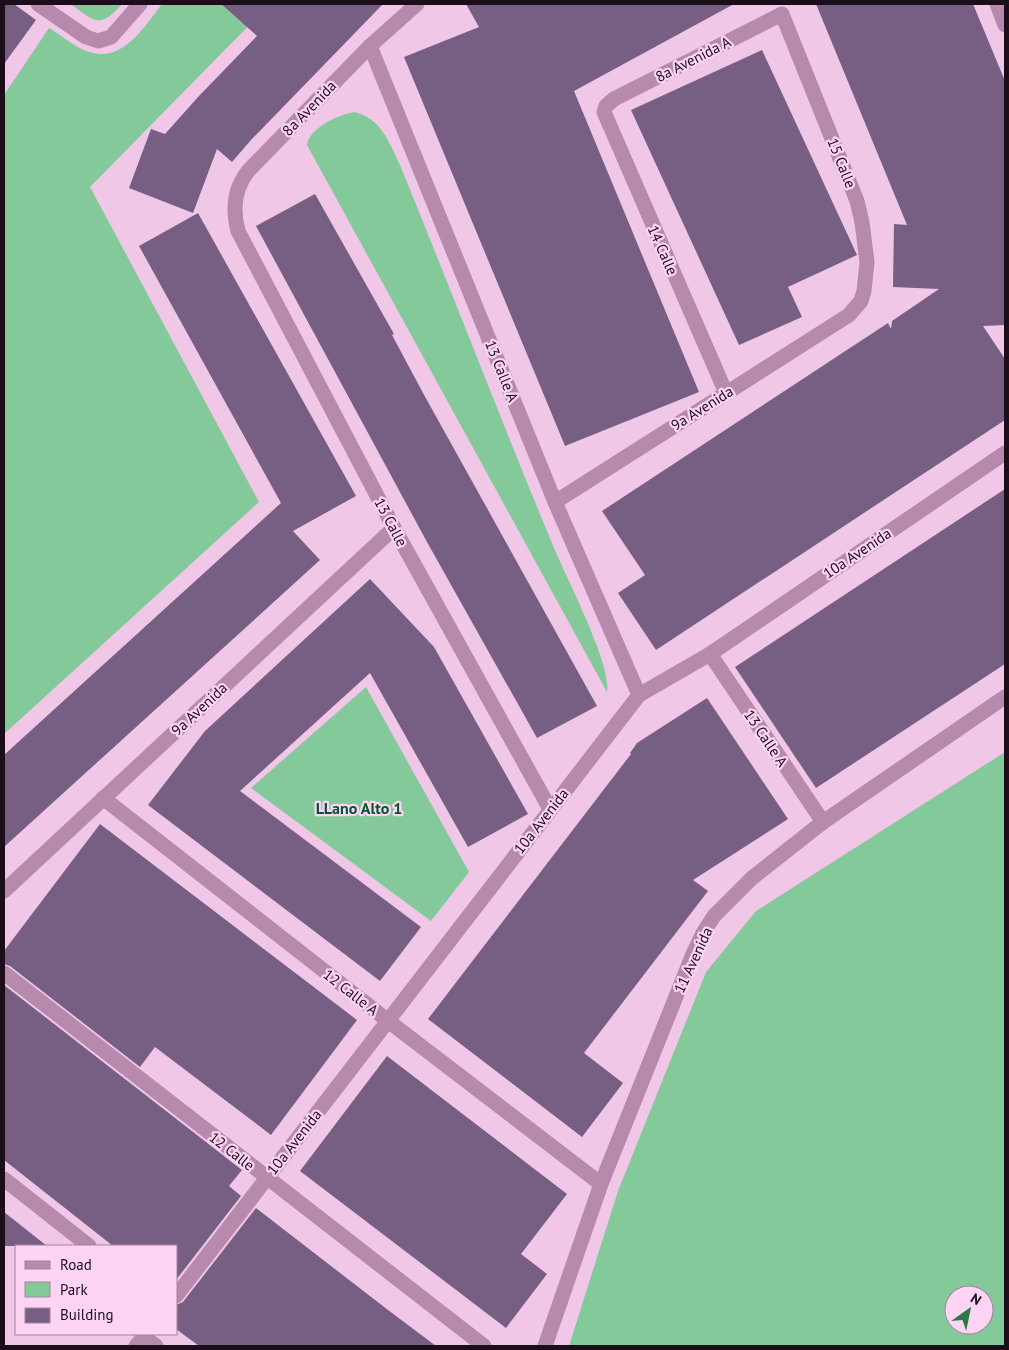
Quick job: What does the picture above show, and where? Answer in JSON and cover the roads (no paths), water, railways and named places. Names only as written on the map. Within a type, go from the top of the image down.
[{"type":"street","points":[[38,4],[86,37],[98,41],[106,40],[114,34],[140,4]]},
{"type":"street","name":"8a Avenida","points":[[238,230],[234,205],[242,179],[255,163],[370,46],[417,4]]},
{"type":"street","points":[[997,4],[1005,25]]},
{"type":"street","name":"8a Avenida A","points":[[606,106],[614,100],[782,14]]},
{"type":"street","name":"15 Calle","points":[[782,14],[857,201],[862,222],[867,262],[864,291],[861,301],[848,315]]},
{"type":"street","name":"13 Calle A","points":[[370,46],[555,502],[639,694]]},
{"type":"street","name":"14 Calle","points":[[606,106],[605,117],[726,393]]},
{"type":"street","name":"13 Calle","points":[[238,230],[394,528],[550,809]]},
{"type":"street","name":"9a Avenida","points":[[555,502],[848,315]]},
{"type":"street","name":"10a Avenida","points":[[178,1293],[639,694],[710,654],[1005,453]]},
{"type":"street","name":"9a Avenida","points":[[4,891],[394,528]]},
{"type":"street","name":"13 Calle A","points":[[710,654],[823,822]]},
{"type":"street","name":"11 Avenida","points":[[545,1346],[601,1184],[692,954],[703,933],[721,908],[752,878],[823,822],[1005,696]]},
{"type":"street","name":"12 Calle A","points":[[103,798],[601,1184]]},
{"type":"street","name":"12 Calle","points":[[4,974],[484,1346]]},
{"type":"street","points":[[4,1180],[88,1245]]},
{"type":"street","points":[[142,1339],[156,1346]]},
{"type":"district","name":"LLano Alto 1","points":[[359,808]]}]
